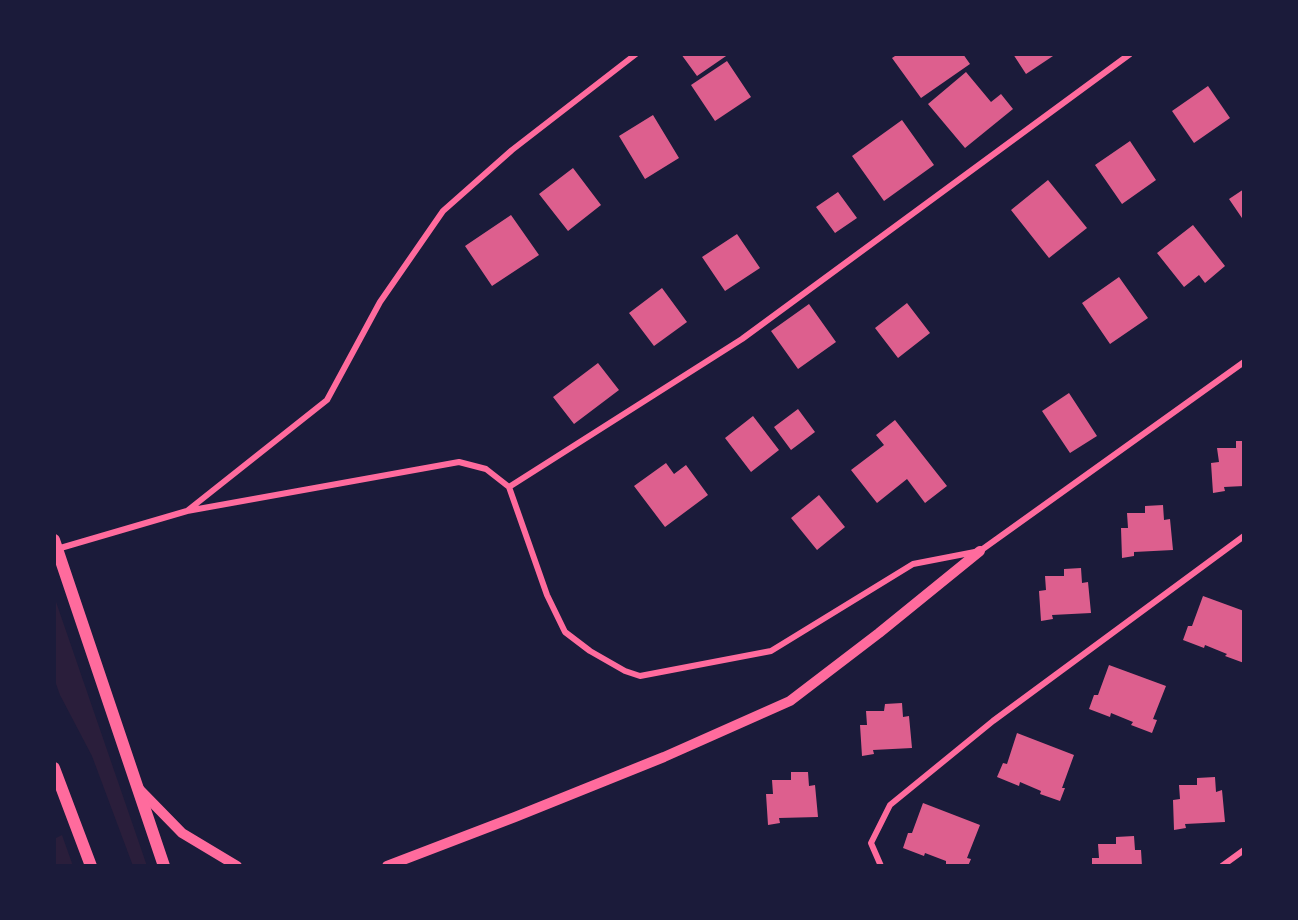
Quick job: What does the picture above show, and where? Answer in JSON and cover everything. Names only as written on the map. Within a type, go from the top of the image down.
[{"type":"main road","points":[[56,544],[164,866]]},
{"type":"main road","points":[[54,768],[91,866]]},
{"type":"street","points":[[187,512],[327,400],[380,302],[443,211],[512,150],[636,54]]},
{"type":"street","points":[[509,487],[742,339],[1130,54]]},
{"type":"street","points":[[387,866],[664,757],[790,701],[980,551],[1244,362]]},
{"type":"street","points":[[56,544],[187,512],[459,462],[486,469],[509,487],[547,594],[565,632],[590,651],[625,671],[640,676],[771,651],[913,564],[980,551]]},
{"type":"street","points":[[882,866],[872,843],[890,805],[993,721],[1244,536]]},
{"type":"street","points":[[138,789],[182,833],[237,866]]},
{"type":"street","points":[[1222,866],[1244,850]]},
{"type":"shaded area","points":[[54,596],[147,866],[133,866],[92,756],[60,695],[54,678]]},
{"type":"shaded area","points":[[62,835],[73,866],[54,866],[54,839]]},
{"type":"building","points":[[681,54],[729,54],[697,76]]},
{"type":"building","points":[[898,54],[963,54],[970,64],[921,98],[892,58]]},
{"type":"building","points":[[1013,54],[1056,54],[1026,74]]},
{"type":"building","points":[[727,61],[751,97],[715,121],[691,85]]},
{"type":"building","points":[[966,72],[991,102],[1001,94],[1013,109],[965,148],[928,104]]},
{"type":"building","points":[[1208,86],[1230,118],[1194,143],[1172,111]]},
{"type":"building","points":[[653,115],[679,158],[645,179],[619,136]]},
{"type":"building","points":[[902,120],[934,165],[884,201],[852,156]]},
{"type":"building","points":[[1130,141],[1156,180],[1122,204],[1095,165]]},
{"type":"building","points":[[573,168],[601,205],[568,231],[539,194]]},
{"type":"building","points":[[1048,180],[1087,228],[1049,258],[1011,210]]},
{"type":"building","points":[[1244,189],[1244,221],[1229,199]]},
{"type":"building","points":[[838,192],[857,218],[835,233],[816,207]]},
{"type":"building","points":[[511,215],[539,255],[492,286],[465,246]]},
{"type":"building","points":[[1193,225],[1225,266],[1205,283],[1199,275],[1184,287],[1157,253]]},
{"type":"building","points":[[737,234],[760,268],[725,291],[702,257]]},
{"type":"building","points":[[1119,277],[1148,318],[1110,344],[1082,303]]},
{"type":"building","points":[[662,288],[687,322],[654,346],[629,313]]},
{"type":"building","points":[[907,303],[930,333],[898,358],[875,328]]},
{"type":"building","points":[[809,304],[836,342],[798,369],[771,331]]},
{"type":"building","points":[[598,363],[619,390],[574,424],[553,397]]},
{"type":"building","points":[[1069,393],[1097,436],[1070,453],[1042,411]]},
{"type":"building","points":[[798,409],[815,432],[791,450],[774,427]]},
{"type":"building","points":[[753,416],[779,450],[751,472],[725,438]]},
{"type":"building","points":[[895,420],[947,486],[925,503],[907,479],[877,503],[851,470],[884,445],[876,435]]},
{"type":"building","points":[[1236,441],[1244,441],[1244,486],[1224,487],[1225,491],[1213,493],[1211,463],[1219,462],[1217,448],[1236,448]]},
{"type":"building","points":[[666,463],[674,474],[686,465],[708,495],[665,527],[634,486]]},
{"type":"building","points":[[819,495],[845,527],[817,550],[791,518]]},
{"type":"building","points":[[1163,505],[1164,520],[1170,519],[1173,550],[1134,552],[1134,556],[1122,558],[1121,528],[1128,528],[1127,513],[1145,513],[1145,506]]},
{"type":"building","points":[[1081,568],[1082,583],[1088,582],[1091,613],[1052,615],[1053,619],[1041,621],[1039,591],[1046,590],[1045,576],[1064,576],[1064,569]]},
{"type":"building","points":[[1203,596],[1244,611],[1244,663],[1205,645],[1204,648],[1183,640],[1188,626],[1192,626]]},
{"type":"building","points":[[1109,665],[1166,686],[1153,719],[1157,720],[1152,733],[1131,725],[1133,722],[1111,713],[1110,717],[1089,709],[1094,695],[1098,695]]},
{"type":"building","points":[[902,703],[903,717],[909,716],[912,748],[873,750],[874,754],[862,756],[860,725],[867,725],[866,711],[884,711],[885,704]]},
{"type":"building","points":[[1017,733],[1074,755],[1062,788],[1065,788],[1060,801],[1040,794],[1041,791],[1020,782],[1019,786],[997,777],[1003,763],[1007,764]]},
{"type":"building","points":[[791,772],[808,772],[809,786],[815,785],[818,817],[779,818],[780,823],[768,825],[766,794],[773,794],[772,780],[791,780]]},
{"type":"building","points":[[1215,777],[1216,792],[1222,790],[1225,822],[1185,824],[1186,828],[1174,830],[1173,800],[1180,799],[1179,785],[1197,785],[1197,778]]},
{"type":"building","points":[[923,803],[980,825],[967,858],[971,859],[968,866],[951,866],[946,864],[946,861],[925,853],[924,856],[903,848],[908,833],[912,833]]},
{"type":"building","points":[[1134,836],[1135,850],[1141,850],[1142,866],[1092,866],[1092,858],[1099,858],[1098,844],[1116,844],[1116,837]]}]
